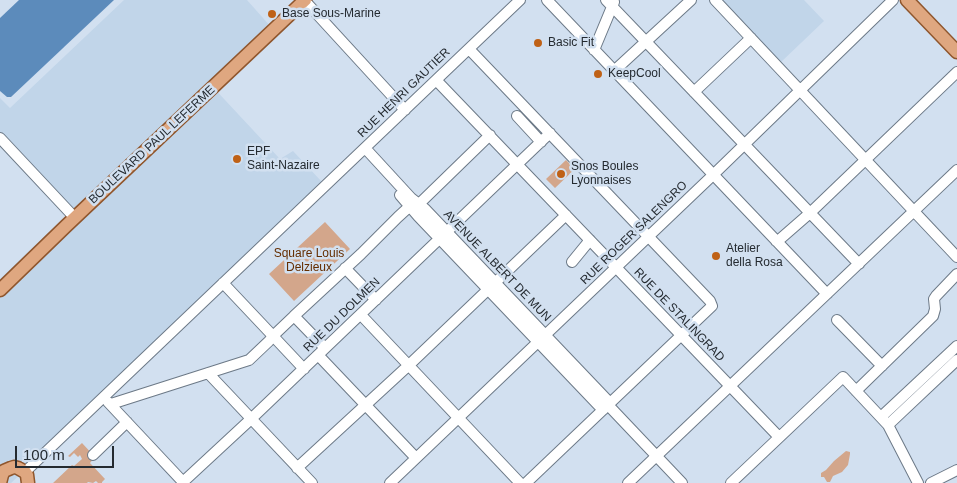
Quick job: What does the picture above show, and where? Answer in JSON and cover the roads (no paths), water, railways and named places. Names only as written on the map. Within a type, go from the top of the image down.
[{"type":"main road","name":"BOULEVARD PAUL LEFERME","points":[[0,290],[305,0]]},
{"type":"main road","points":[[907,0],[957,52]]},
{"type":"main road","points":[[1,474],[14,467],[22,469],[26,477]]},
{"type":"street","points":[[305,0],[405,110]]},
{"type":"street","name":"RUE HENRI GAUTIER","points":[[26,477],[103,396],[520,0]]},
{"type":"street","points":[[547,0],[827,294]]},
{"type":"street","points":[[614,71],[691,0]]},
{"type":"street","points":[[715,0],[957,257]]},
{"type":"street","name":"RUE ROGER SALENGRO","points":[[390,483],[713,175],[893,0]]},
{"type":"street","points":[[594,50],[612,2],[694,92],[859,264]]},
{"type":"street","points":[[694,92],[750,38]]},
{"type":"street","points":[[469,49],[710,301],[712,306],[680,333],[526,483]]},
{"type":"street","points":[[776,241],[865,160],[957,72]]},
{"type":"street","name":"RUE DE STALINGRAD","points":[[436,80],[680,333],[730,387],[775,440]]},
{"type":"street","points":[[517,116],[541,142]]},
{"type":"street","name":"RUE DU DOLMEN","points":[[183,483],[550,133]]},
{"type":"street","points":[[111,404],[248,360],[490,135]]},
{"type":"street","points":[[0,138],[75,218]]},
{"type":"street","name":"AVENUE ALBERT DE MUN","points":[[362,150],[407,202],[415,205],[682,483]]},
{"type":"street","points":[[628,483],[957,170]]},
{"type":"street","points":[[297,468],[409,365],[566,215]]},
{"type":"street","points":[[572,262],[590,240]]},
{"type":"street","points":[[345,268],[376,300]]},
{"type":"street","points":[[856,390],[933,316],[935,309],[934,299],[957,274]]},
{"type":"street","points":[[223,283],[304,369]]},
{"type":"street","points":[[361,314],[520,483]]},
{"type":"street","points":[[294,316],[366,405],[416,458]]},
{"type":"street","points":[[837,320],[882,366]]},
{"type":"street","points":[[884,421],[957,346]]},
{"type":"street","points":[[884,421],[957,360]]},
{"type":"street","points":[[208,373],[312,483]]},
{"type":"street","points":[[730,483],[843,377],[884,421],[916,479],[904,483]]},
{"type":"street","points":[[103,396],[183,483]]},
{"type":"street","points":[[93,455],[127,422]]},
{"type":"street","points":[[931,483],[957,470]]},
{"type":"water","points":[[19,0],[114,0],[11,97],[7,97],[0,91],[0,18]]},
{"type":"place","name":"Base Sous-Marine","points":[[272,14]]},
{"type":"place","name":"Basic Fit","points":[[538,43]]},
{"type":"place","name":"KeepCool","points":[[598,74]]},
{"type":"place","name":"EPF Saint-Nazaire","points":[[237,159]]},
{"type":"place","name":"Snos Boules Lyonnaises","points":[[561,174]]},
{"type":"place","name":"Atelier della Rosa","points":[[716,256]]},
{"type":"park label","name":"Square Louis Delzieux","points":[[309,261]]}]
